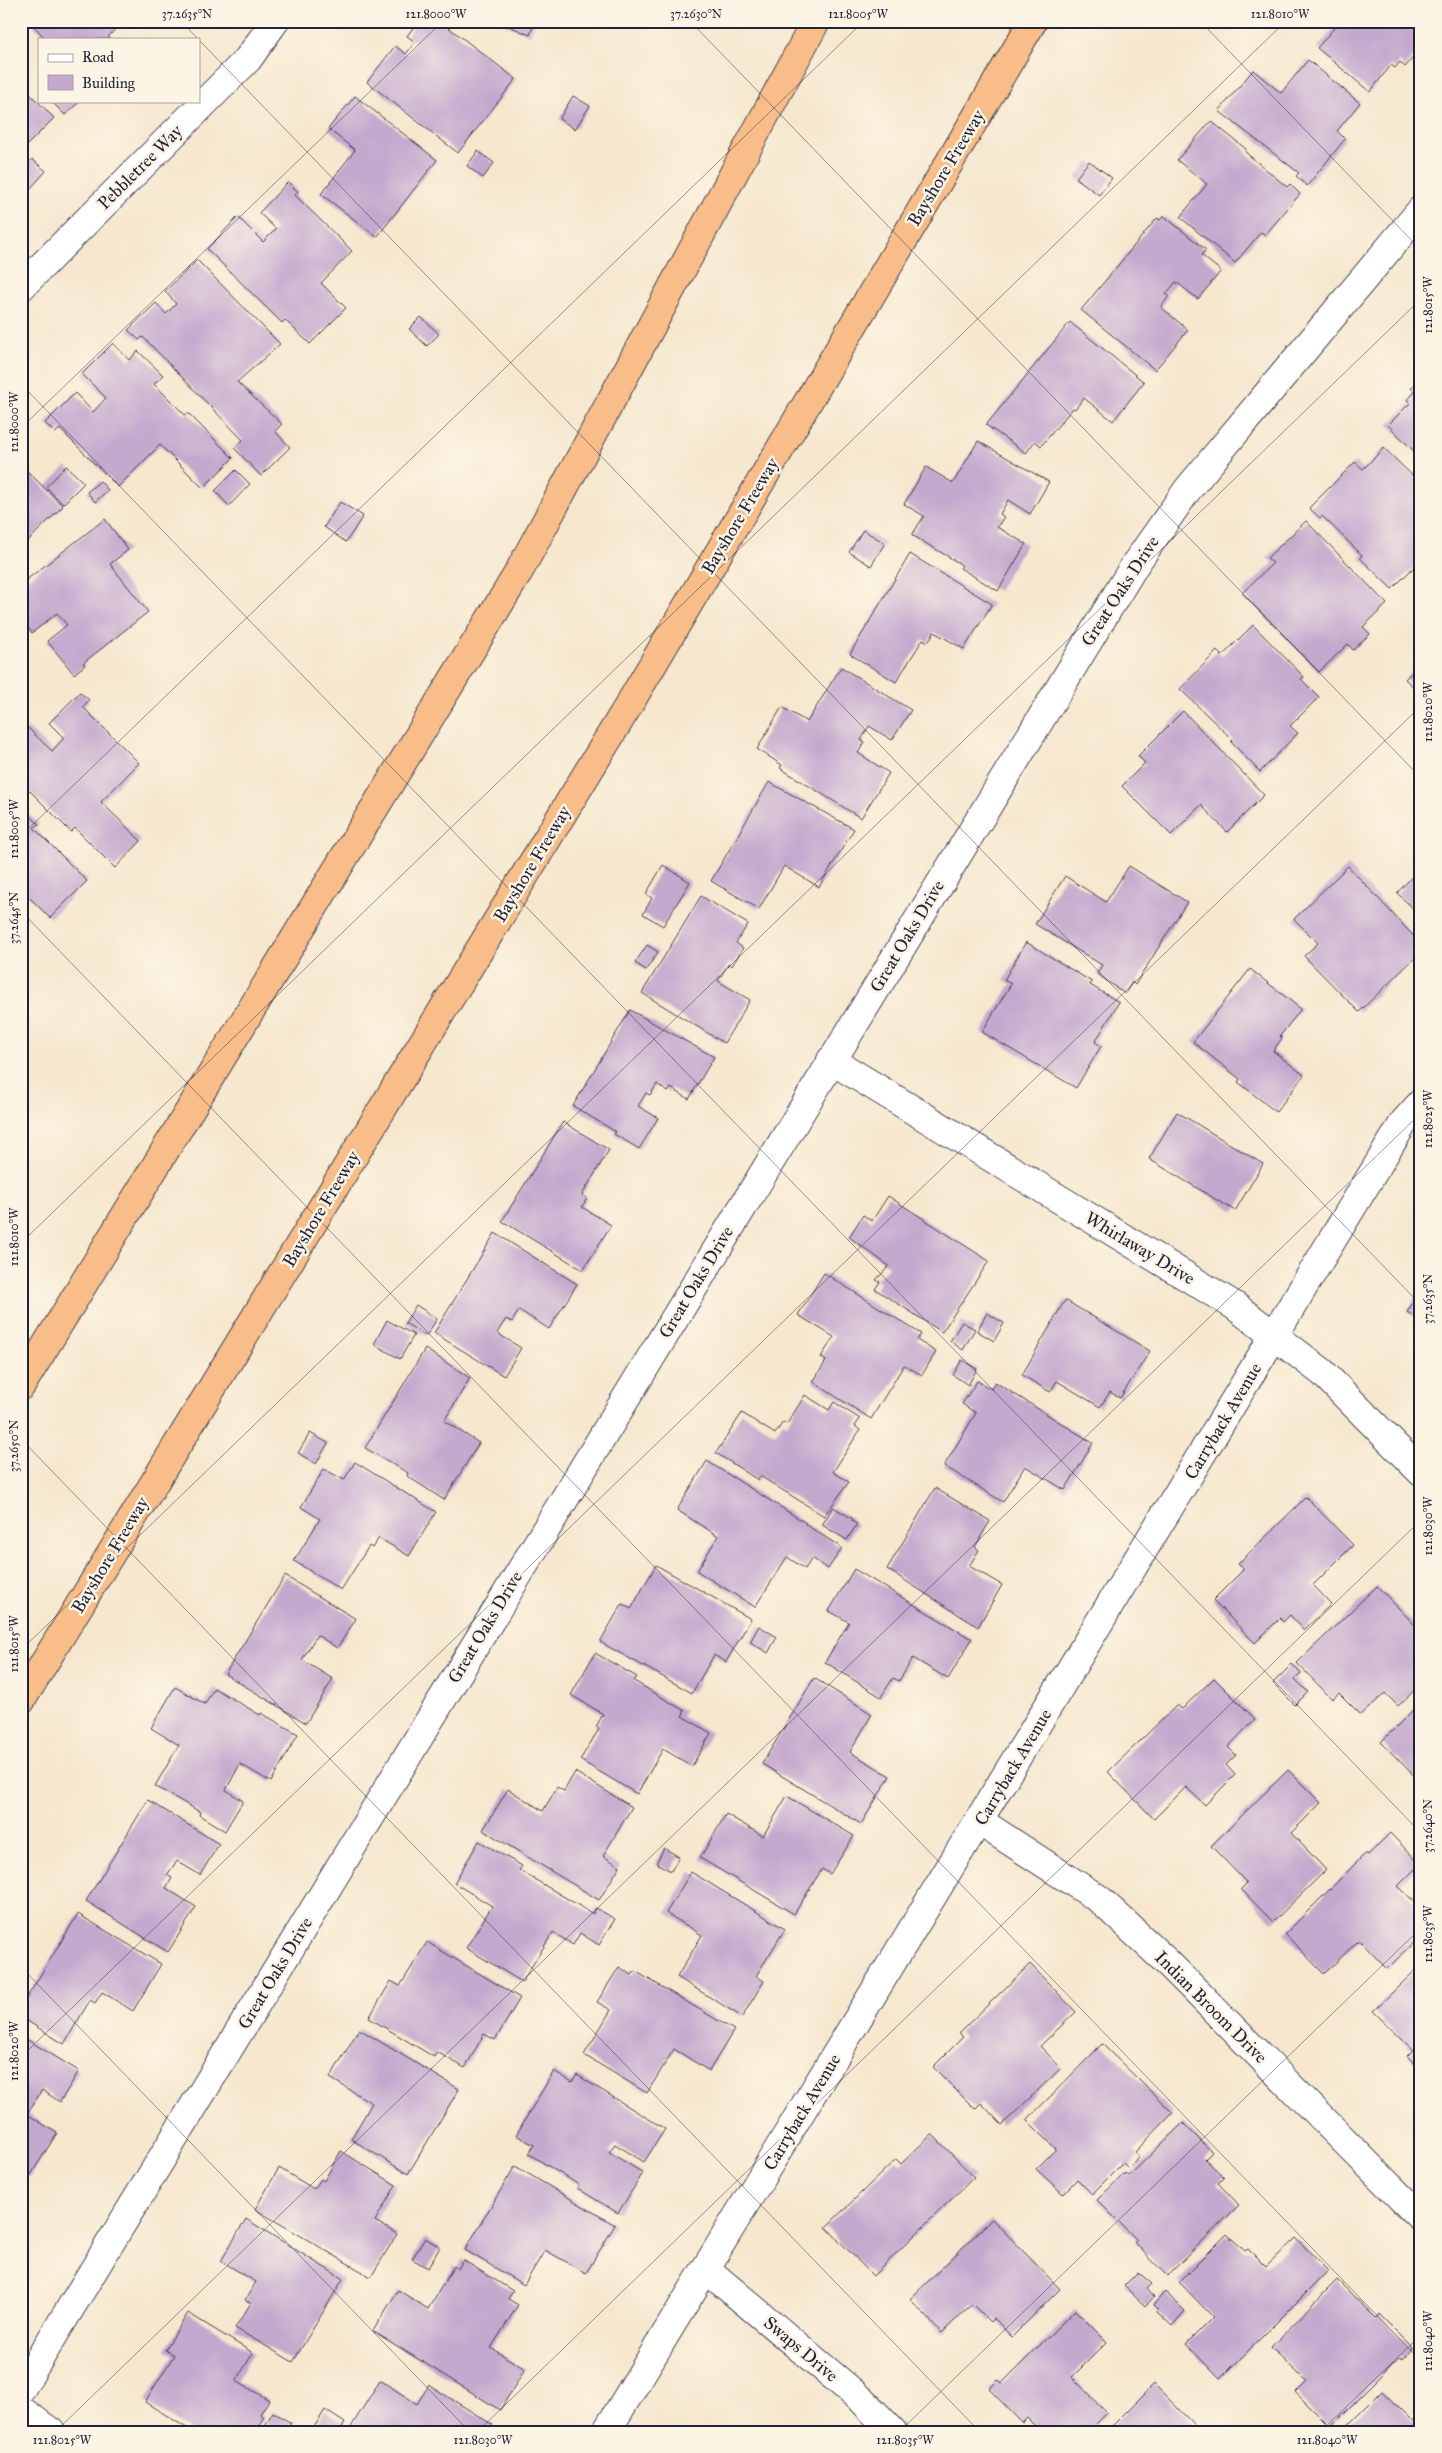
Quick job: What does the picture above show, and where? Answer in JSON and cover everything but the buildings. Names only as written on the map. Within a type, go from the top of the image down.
[{"type":"highway","points":[[21,1386],[517,575],[816,21]]},
{"type":"highway","name":"Bayshore Freeway","points":[[21,1701],[627,708],[1033,21]]},
{"type":"street","name":"Pebbletree Way","points":[[21,287],[248,59],[276,21]]},
{"type":"street","name":"Great Oaks Drive","points":[[21,2389],[1136,562],[1188,489],[1421,210]]},
{"type":"street","name":"Whirlaway Drive","points":[[831,1060],[1235,1306],[1322,1372],[1421,1472]]},
{"type":"street","name":"Carryback Avenue","points":[[606,2432],[1404,1122],[1421,1103]]},
{"type":"street","name":"Indian Broom Drive","points":[[979,1821],[1099,1899],[1170,1965],[1421,2218]]},
{"type":"street","name":"Swaps Drive","points":[[706,2269],[863,2401],[893,2432]]},
{"type":"street","points":[[21,2410],[51,2432]]}]
